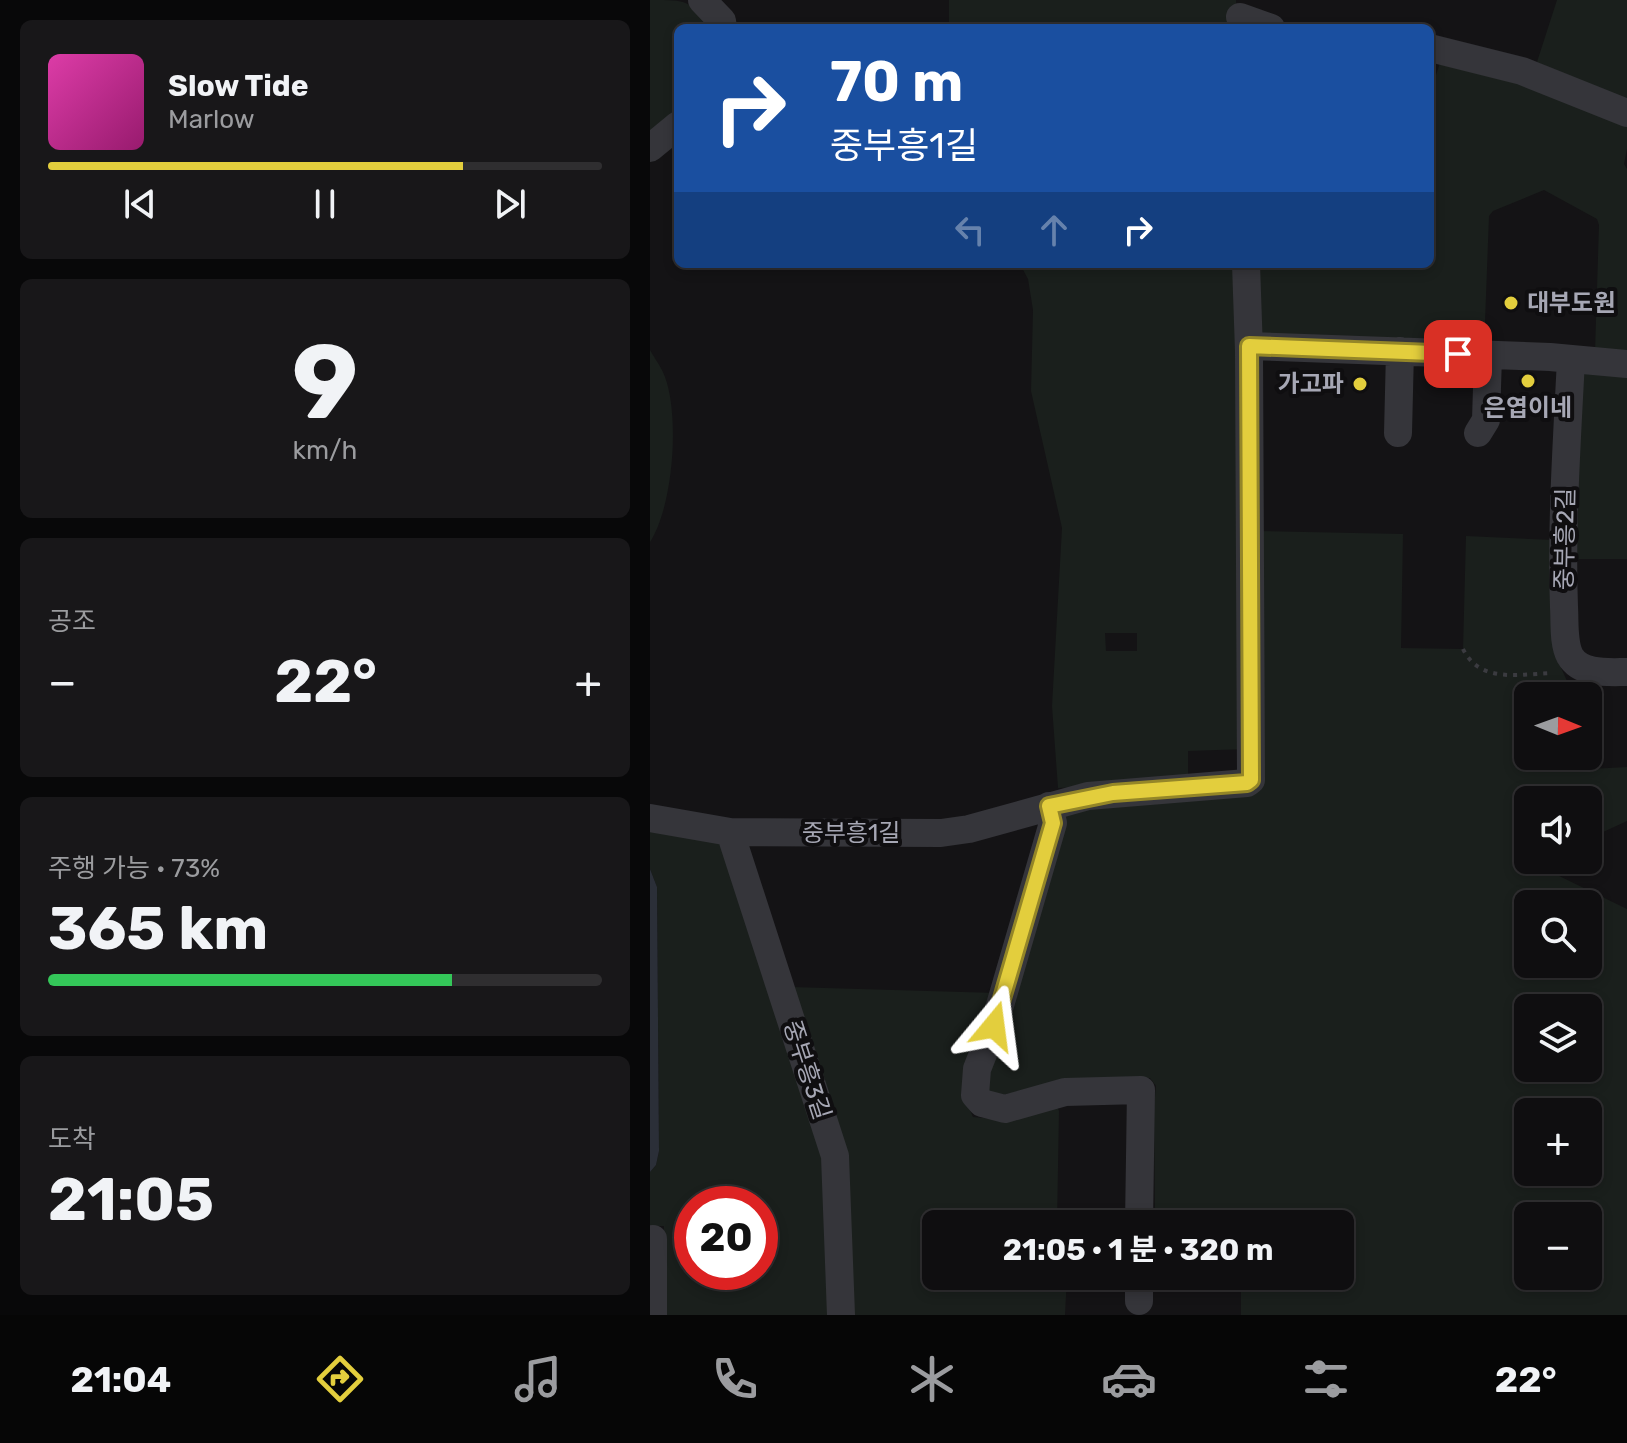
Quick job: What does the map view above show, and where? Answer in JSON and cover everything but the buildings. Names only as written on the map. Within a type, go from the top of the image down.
[{"type":"street","points":[[702,0],[722,24]]},
{"type":"street","points":[[1240,15],[1261,24]]},
{"type":"street","points":[[1434,49],[1522,71],[1627,113]]},
{"type":"street","points":[[650,148],[674,128]]},
{"type":"street","points":[[1246,268],[1249,346],[1627,364]]},
{"type":"street","name":"중부흥1길","points":[[650,818],[730,832],[941,833],[969,829],[1049,806],[1113,793],[1247,783],[1251,780],[1249,346]]},
{"type":"street","points":[[1398,433],[1400,351]]},
{"type":"street","points":[[1478,433],[1486,420],[1488,355]]},
{"type":"street","name":"중부흥2길","points":[[1571,359],[1563,570],[1566,639],[1570,657],[1596,672]]},
{"type":"street","points":[[1596,672],[1627,672]]},
{"type":"street","points":[[1049,806],[1053,823],[994,1026],[977,1069],[975,1095],[982,1103],[1005,1109],[1065,1092],[1141,1090],[1139,1210]]},
{"type":"street","name":"중부흥3길","points":[[730,832],[835,1156],[841,1315]]},
{"type":"street","points":[[652,1308],[653,1239]]},
{"type":"path","points":[[1463,649],[1470,664],[1485,672],[1596,672]]},
{"type":"shaded area","points":[[650,0],[680,1],[692,7],[708,24],[674,24],[674,117],[650,135]]},
{"type":"shaded area","points":[[949,0],[1236,0],[1236,24],[949,24]]},
{"type":"shaded area","points":[[1557,0],[1627,0],[1627,103],[1537,62]]},
{"type":"shaded area","points":[[1441,60],[1627,117],[1624,164],[1627,169],[1627,359],[1595,352],[1597,219],[1544,190],[1493,211],[1489,216],[1484,349],[1262,335],[1254,268],[1434,268],[1434,81]]},
{"type":"shaded area","points":[[1022,268],[1241,268],[1247,749],[1188,751],[1188,775],[1106,786],[1058,788],[1052,706],[1062,528],[1031,391],[1033,310],[1028,279]],"holes":[[[1105,633],[1137,633],[1137,651],[1106,651]]]},
{"type":"shaded area","points":[[650,350],[664,374],[670,394],[673,438],[669,485],[658,527],[650,542]]},
{"type":"shaded area","points":[[1588,369],[1627,370],[1627,559],[1579,559],[1573,567],[1582,376]]},
{"type":"shaded area","points":[[1256,531],[1403,534],[1401,648],[1463,649],[1466,536],[1554,540],[1558,661],[1567,682],[1514,682],[1514,770],[1627,767],[1627,821],[1602,833],[1602,786],[1514,786],[1514,874],[1555,874],[1588,890],[1514,890],[1514,978],[1602,978],[1602,897],[1627,909],[1627,1315],[1241,1315],[1241,1290],[1354,1290],[1354,1210],[1155,1210],[1156,1086],[1150,1078],[1080,1082],[989,1097],[989,1057],[1060,824],[1070,809],[1251,789]]},
{"type":"shaded area","points":[[650,830],[713,839],[723,845],[828,1159],[834,1315],[664,1315],[664,1226],[650,1226],[650,1172],[656,1165],[659,1151],[657,887],[650,869]]},
{"type":"shaded area","points":[[650,869],[657,887],[659,1151],[656,1165],[650,1172]]},
{"type":"shaded area","points":[[791,987],[997,993],[968,1106],[973,1117],[994,1119],[1056,1104],[1059,1111],[1057,1210],[922,1210],[922,1290],[1066,1290],[1065,1315],[853,1315]]},
{"type":"place","name":"대부도원","points":[[1511,303]]},
{"type":"place","name":"은엽이네","points":[[1528,381]]},
{"type":"place","name":"가고파","points":[[1360,384]]},
{"type":"route","points":[[994,1026],[1053,823],[1049,806],[1088,796],[1247,783],[1251,780],[1249,346],[1458,354]]}]
